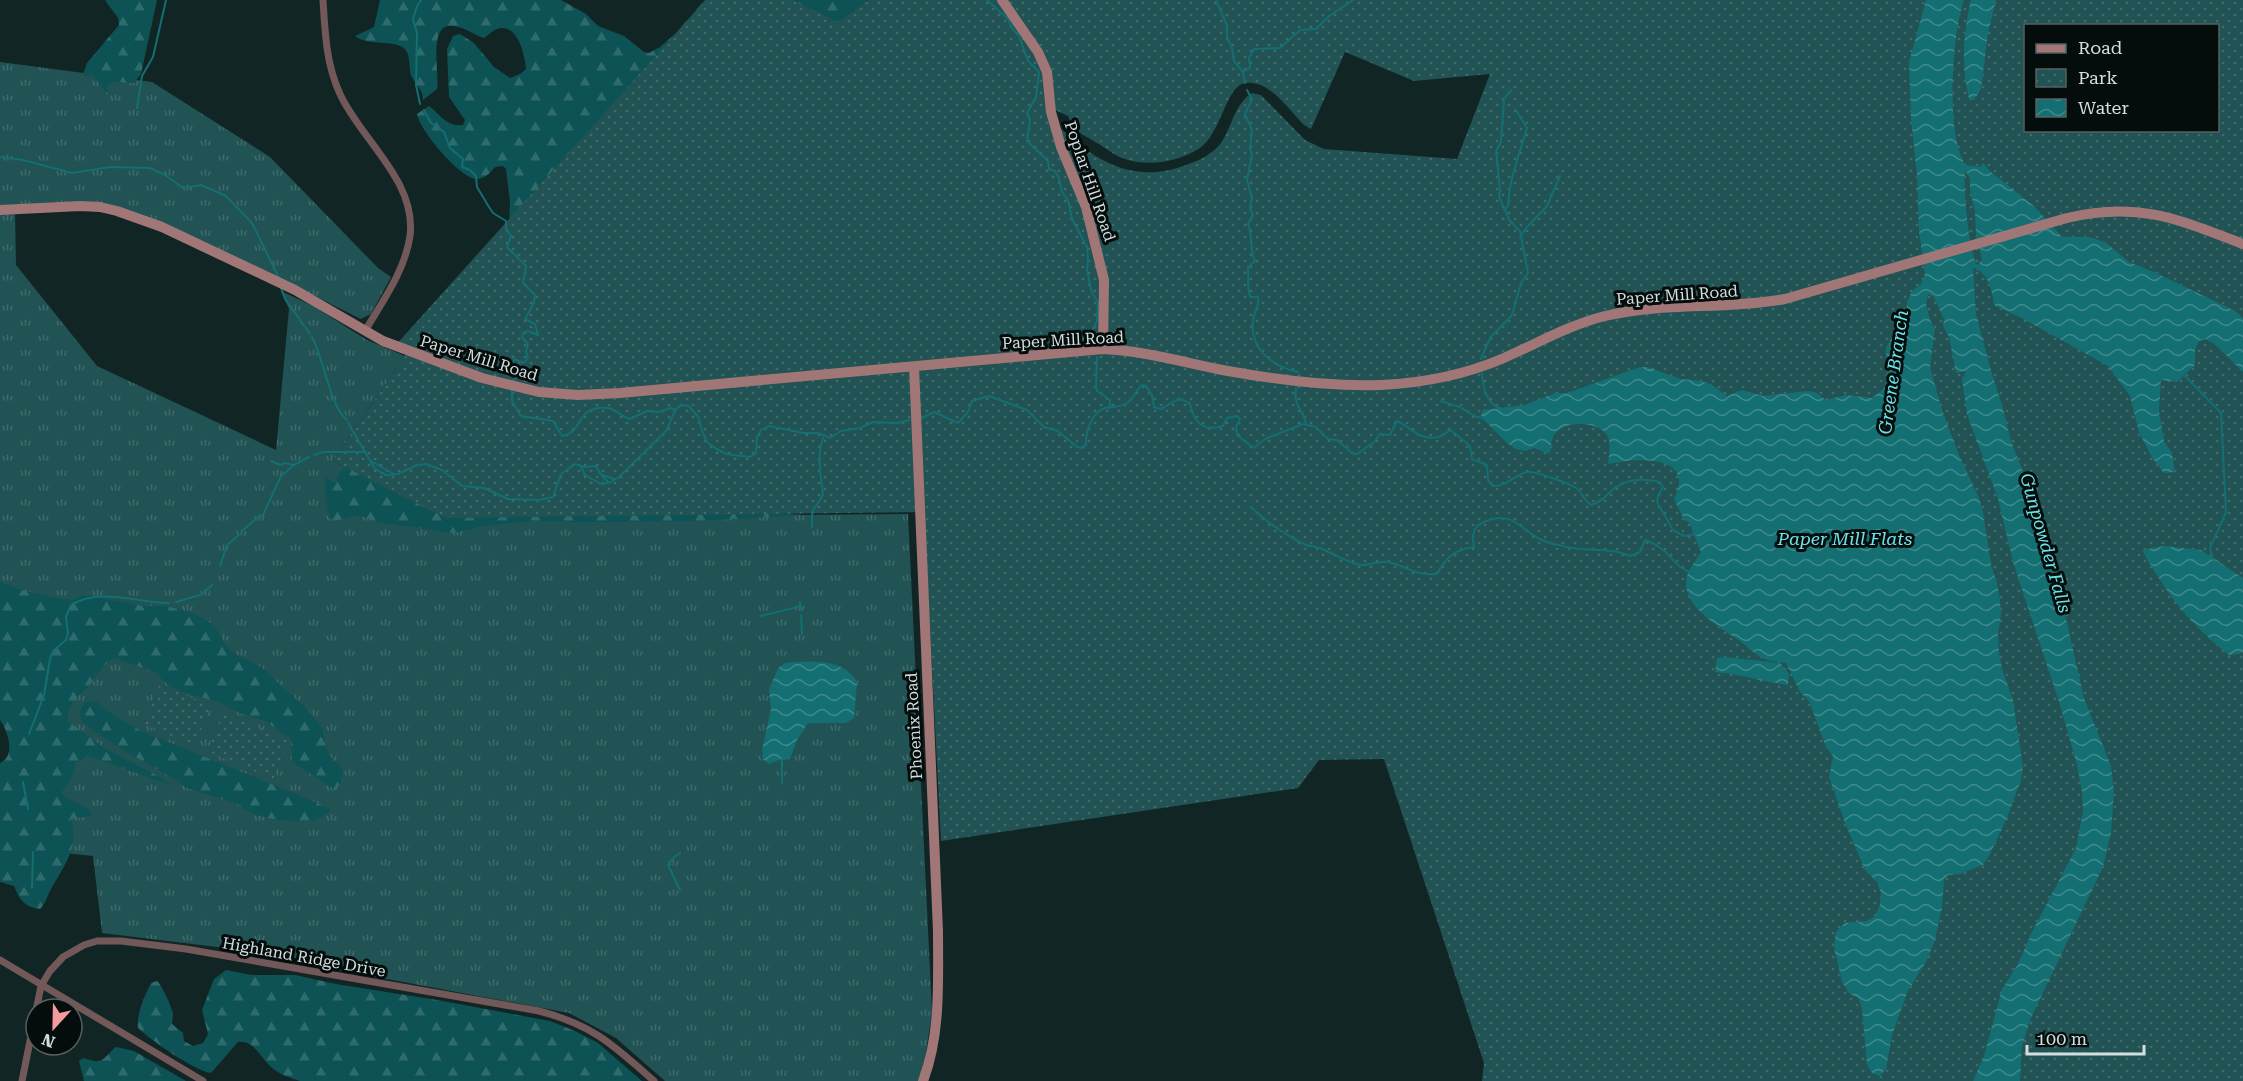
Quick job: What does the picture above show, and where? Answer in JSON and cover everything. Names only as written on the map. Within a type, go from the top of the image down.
[{"type":"main road","name":"Poplar Hill Road","points":[[1002,0],[1033,44],[1047,72],[1051,112],[1061,147],[1086,207],[1104,280],[1103,349]]},
{"type":"main road","name":"Paper Mill Road","points":[[0,210],[80,206],[117,211],[162,227],[295,290],[365,331],[400,348],[482,378],[539,392],[560,394],[620,393],[1103,349],[1151,354],[1262,376],[1326,383],[1396,384],[1474,368],[1504,358],[1576,325],[1609,315],[1646,309],[1767,303],[1799,296],[2067,218],[2110,210],[2136,211],[2169,217],[2243,244]]},
{"type":"main road","name":"Phoenix Road","points":[[914,367],[938,932],[936,1013],[931,1054],[923,1081]]},
{"type":"street","points":[[323,0],[327,54],[336,86],[352,115],[398,183],[405,199],[410,223],[408,246],[399,271],[365,331]]},
{"type":"street","name":"Highland Ridge Drive","points":[[22,1081],[41,986],[50,971],[63,957],[84,945],[97,941],[121,941],[186,949],[539,1011],[567,1018],[603,1037],[654,1081]]},
{"type":"street","points":[[0,960],[203,1081]]},
{"type":"green space","points":[[105,0],[157,0],[141,74],[134,83],[112,83],[106,88],[110,92],[107,95],[93,75],[85,77],[83,74],[87,63],[119,25],[118,18]]},
{"type":"green space","points":[[380,0],[561,0],[586,14],[598,26],[624,36],[644,52],[649,53],[675,34],[705,0],[974,0],[509,222],[510,202],[506,169],[503,166],[495,167],[482,178],[469,177],[460,171],[433,142],[417,114],[429,106],[448,122],[463,125],[465,120],[449,97],[447,49],[453,36],[460,34],[474,43],[494,67],[510,78],[526,69],[517,38],[508,29],[502,28],[484,38],[465,29],[445,27],[440,32],[437,41],[437,89],[423,100],[422,93],[411,75],[408,54],[404,48],[398,45],[367,41],[355,36],[374,27]]},
{"type":"green space","points":[[706,0],[792,0],[838,22],[870,0],[2243,0],[2243,1081],[1482,1081],[1484,1063],[1384,759],[1319,760],[1298,788],[941,841],[924,512],[446,518],[333,461],[407,353],[394,347]],"holes":[[[1345,52],[1414,81],[1490,74],[1457,159],[1324,149],[1305,140],[1261,95],[1252,93],[1242,103],[1221,143],[1205,157],[1167,170],[1132,171],[1100,159],[1071,138],[1057,125],[1055,110],[1068,116],[1073,126],[1080,132],[1121,158],[1154,163],[1183,157],[1200,148],[1213,133],[1236,88],[1242,84],[1251,83],[1269,90],[1304,125],[1311,129]]]},
{"type":"green space","points":[[0,62],[152,82],[270,157],[378,268],[391,277],[371,314],[361,319],[129,210],[0,205]]},
{"type":"green space","points":[[0,213],[15,213],[16,265],[97,366],[276,450],[289,309],[281,291],[313,306],[367,340],[405,356],[333,461],[446,518],[908,514],[932,1012],[924,1066],[919,1081],[665,1081],[616,1038],[569,1013],[217,947],[102,933],[93,856],[6,847],[21,763],[0,714]]},
{"type":"green space","points":[[348,468],[802,515],[700,521],[533,521],[484,526],[454,533],[378,522],[358,515],[335,521],[328,513],[325,479],[327,477],[336,483],[340,471]]},
{"type":"green space","points":[[0,582],[21,590],[72,600],[85,595],[143,606],[166,606],[205,619],[215,627],[230,651],[261,667],[307,709],[322,728],[328,754],[343,770],[341,782],[336,790],[292,762],[291,740],[266,721],[240,713],[218,702],[177,690],[155,672],[114,658],[102,668],[73,702],[67,721],[106,749],[158,776],[172,786],[86,755],[83,760],[76,762],[72,777],[61,793],[92,813],[91,816],[71,819],[74,838],[65,864],[40,909],[26,905],[14,886],[0,882],[0,763],[8,755],[9,743],[6,730],[0,720]]},
{"type":"green space","points":[[160,684],[211,706],[194,746],[143,724]]},
{"type":"green space","points":[[96,701],[113,715],[141,731],[331,810],[316,820],[310,821],[272,819],[245,810],[241,805],[187,788],[125,751],[81,720],[80,711],[85,702]]},
{"type":"green space","points":[[223,713],[286,739],[288,744],[273,779],[207,751]]},
{"type":"green space","points":[[226,970],[251,975],[295,975],[550,1021],[598,1043],[642,1081],[300,1081],[277,1071],[252,1046],[244,1042],[238,1042],[211,1073],[184,1061],[138,1028],[138,1017],[144,999],[151,983],[157,981],[171,1007],[172,1024],[183,1033],[184,1041],[193,1046],[203,1043],[208,1034],[202,1010],[214,979]]},
{"type":"green space","points":[[116,1047],[134,1051],[186,1081],[84,1081],[79,1061],[83,1058],[101,1060]]},
{"type":"water","name":"Paper Mill Flats","points":[[1926,0],[1964,0],[1956,36],[1953,109],[1959,151],[1966,165],[1980,167],[1983,163],[2034,206],[2062,237],[2089,237],[2105,242],[2129,262],[2235,311],[2243,318],[2243,372],[2217,346],[2206,339],[2199,341],[2195,350],[2195,365],[2177,382],[2161,380],[2159,411],[2164,441],[2172,453],[2175,472],[2164,473],[2151,456],[2139,432],[2130,396],[2108,366],[2020,317],[1995,306],[1986,278],[1979,270],[1973,268],[1976,314],[1992,374],[2011,441],[2034,500],[2062,601],[2084,698],[2111,766],[2114,792],[2111,833],[2103,867],[2030,1020],[2022,1047],[2020,1081],[1973,1081],[1984,1056],[2002,989],[2017,966],[2076,848],[2083,811],[2082,792],[2060,705],[2013,562],[1998,499],[1967,414],[1962,379],[1966,371],[1956,373],[1949,337],[1934,297],[1928,294],[1926,304],[1935,329],[1930,367],[1942,410],[1983,512],[1991,565],[2000,600],[1999,652],[2002,669],[2013,700],[2023,767],[2021,780],[2007,818],[1983,865],[1960,874],[1948,875],[1944,880],[1942,907],[1935,940],[1927,960],[1908,991],[1892,1035],[1886,1069],[1880,1076],[1872,1073],[1867,1065],[1859,999],[1849,993],[1842,982],[1834,948],[1836,932],[1845,923],[1868,921],[1875,916],[1880,905],[1881,893],[1877,882],[1865,870],[1845,823],[1829,777],[1833,756],[1826,747],[1809,701],[1800,692],[1786,663],[1762,658],[1756,654],[1699,611],[1688,594],[1687,576],[1701,552],[1689,522],[1684,520],[1674,499],[1679,483],[1676,472],[1661,462],[1638,460],[1608,464],[1610,447],[1608,437],[1604,431],[1590,425],[1573,425],[1559,430],[1553,437],[1550,454],[1534,448],[1526,451],[1516,449],[1481,417],[1482,410],[1525,405],[1555,393],[1567,393],[1640,367],[1647,367],[1681,379],[1711,384],[1727,396],[1742,390],[1763,396],[1808,391],[1815,392],[1826,400],[1846,395],[1872,398],[1882,390],[1887,382],[1886,348],[1893,335],[1906,320],[1907,302],[1912,291],[1921,284],[1925,274],[1919,231],[1909,62]],"holes":[[[1965,171],[1970,178],[1976,236],[1982,260],[1977,265],[1971,248],[1967,219]]]},
{"type":"water","points":[[1971,0],[1996,0],[1988,33],[1981,89],[1974,100],[1969,99],[1964,62],[1966,25]]},
{"type":"water","points":[[2164,546],[2201,550],[2243,578],[2243,652],[2229,655],[2190,619],[2170,595],[2142,550]]},
{"type":"water","points":[[1717,658],[1780,663],[1789,674],[1788,685],[1715,672]]},
{"type":"water","points":[[785,663],[829,663],[845,669],[852,675],[857,682],[854,718],[846,723],[808,723],[797,740],[790,759],[769,764],[763,759],[762,750],[771,709],[769,690],[778,668]]},
{"type":"waterway","points":[[137,108],[142,76],[153,57],[166,0]]},
{"type":"waterway","points":[[420,104],[416,85],[417,33],[413,19],[421,0]]},
{"type":"waterway","points":[[987,0],[1008,19],[1019,36],[1028,61],[1039,72],[1036,97],[1027,113],[1030,120],[1027,141],[1048,161],[1049,169],[1055,171],[1059,178],[1062,192],[1068,200],[1072,219],[1087,247],[1087,271],[1092,293],[1098,302],[1097,321],[1093,329],[1095,343]]},
{"type":"waterway","points":[[1216,0],[1227,26],[1227,37],[1234,61],[1243,72],[1245,83]]},
{"type":"waterway","points":[[1243,72],[1250,68],[1249,58],[1254,49],[1280,48],[1300,30],[1316,29],[1328,17],[1353,0]]},
{"type":"waterway","points":[[1247,90],[1252,99],[1245,114],[1252,130],[1250,148],[1252,155],[1247,180],[1252,198],[1250,208],[1253,215],[1248,224],[1255,261],[1248,267],[1248,286],[1250,297],[1258,297],[1253,330],[1264,355],[1279,366],[1298,372]]},
{"type":"waterway","points":[[1481,359],[1490,338],[1512,315],[1521,283],[1528,273],[1520,231],[1510,221],[1499,197],[1496,151],[1501,142],[1504,99],[1511,90]]},
{"type":"waterway","points":[[424,110],[431,123],[444,132],[450,148],[463,159],[462,167],[470,170],[476,176],[477,187],[493,213],[506,221],[506,229],[511,236],[507,247],[526,266],[523,283],[535,295],[534,303],[525,319],[535,324],[538,335],[528,331],[523,333],[522,337],[528,344],[526,351],[528,358],[524,363],[514,359],[517,376],[513,382]]},
{"type":"waterway","points":[[1504,210],[1508,206],[1513,176],[1527,128],[1516,110]]},
{"type":"waterway","name":"Greene Branch","points":[[0,157],[23,160],[72,173],[110,167],[150,168],[183,188],[201,185],[226,196],[252,223],[279,278]]},
{"type":"waterway","points":[[1520,237],[1547,206],[1560,176]]},
{"type":"waterway","name":"Greene Branch","points":[[281,288],[285,299],[310,334]]},
{"type":"waterway","name":"Greene Branch","points":[[312,337],[336,405],[347,420]]},
{"type":"waterway","points":[[1097,357],[1097,391],[1110,400],[1110,408]]},
{"type":"waterway","points":[[1482,373],[1489,399],[1502,409]]},
{"type":"waterway","points":[[2183,374],[2221,413],[2226,512],[2210,548],[2213,559]]},
{"type":"waterway","name":"Greene Branch","points":[[922,418],[934,412],[958,423],[968,412],[972,401],[989,396],[1027,410],[1044,427],[1058,431],[1077,447],[1083,448],[1086,445],[1091,422],[1098,412],[1127,403],[1142,385],[1146,386],[1152,395],[1154,407],[1161,409],[1176,400],[1186,401],[1190,404],[1200,424],[1210,428],[1223,426],[1227,418],[1237,416],[1240,419],[1236,427],[1237,435],[1254,448],[1265,439],[1303,424],[1316,427],[1328,439],[1337,440],[1352,453],[1357,454],[1374,442],[1380,434],[1390,435],[1397,421],[1426,437],[1440,436],[1451,430],[1470,446],[1472,459],[1487,465],[1488,480],[1493,486],[1502,485],[1531,472],[1576,488],[1591,505],[1602,500],[1622,484],[1640,480],[1660,482],[1663,487],[1657,502],[1673,530],[1684,536],[1697,534]]},
{"type":"waterway","points":[[1296,388],[1297,404],[1306,425]]},
{"type":"waterway","points":[[512,390],[512,401],[521,416],[553,421],[562,436],[569,434],[585,414],[597,408],[608,408],[630,419],[647,411],[659,412],[671,408],[675,410]]},
{"type":"waterway","points":[[1441,401],[1459,407],[1477,417],[1485,418]]},
{"type":"waterway","name":"Greene Branch","points":[[580,465],[585,475],[601,484],[609,483],[619,477],[667,430],[675,410],[681,405],[689,406],[699,418],[707,442],[726,454],[750,457],[756,453],[757,437],[761,430],[769,426],[803,433],[818,433],[830,438],[841,431],[860,428],[873,422],[897,423],[910,420]]},
{"type":"waterway","name":"Greene Branch","points":[[348,423],[375,469],[386,475],[398,474],[417,465],[426,464],[442,470],[462,486],[484,488],[508,499],[539,500],[553,497],[561,474],[575,464],[585,467],[596,466],[609,483]]},
{"type":"waterway","points":[[812,527],[812,512],[823,495],[820,458],[824,435]]},
{"type":"waterway","points":[[314,455],[323,452],[366,452]]},
{"type":"waterway","points":[[242,531],[263,515],[281,476],[294,465],[309,457]]},
{"type":"waterway","points":[[271,461],[281,465],[285,463],[294,465]]},
{"type":"waterway","name":"Greene Branch","points":[[371,461],[394,474]]},
{"type":"waterway","name":"Greene Branch","points":[[600,474],[614,479]]},
{"type":"waterway","points":[[1251,507],[1283,532],[1306,545],[1320,548],[1361,565],[1389,562],[1417,572],[1437,574],[1452,555],[1474,547],[1476,527],[1493,519],[1502,518],[1517,523],[1544,541],[1575,548],[1622,553],[1630,556],[1640,552],[1645,540],[1663,550],[1681,568],[1691,572]]},
{"type":"waterway","points":[[220,566],[227,545],[239,535]]},
{"type":"waterway","points":[[176,602],[200,595],[212,585]]},
{"type":"waterway","points":[[29,734],[44,695],[53,651],[66,640],[68,633],[66,617],[71,605],[82,600],[106,596],[169,603]]},
{"type":"waterway","points":[[800,602],[801,610]]},
{"type":"waterway","points":[[761,616],[801,606]]},
{"type":"waterway","points":[[801,615],[802,634]]},
{"type":"waterway","points":[[782,759],[782,783]]},
{"type":"waterway","points":[[23,782],[28,809]]},
{"type":"waterway","points":[[32,888],[33,852]]},
{"type":"waterway","points":[[680,853],[668,865],[680,890]]},
{"type":"water label","name":"Gunpowder Falls","points":[[2046,543]]}]
